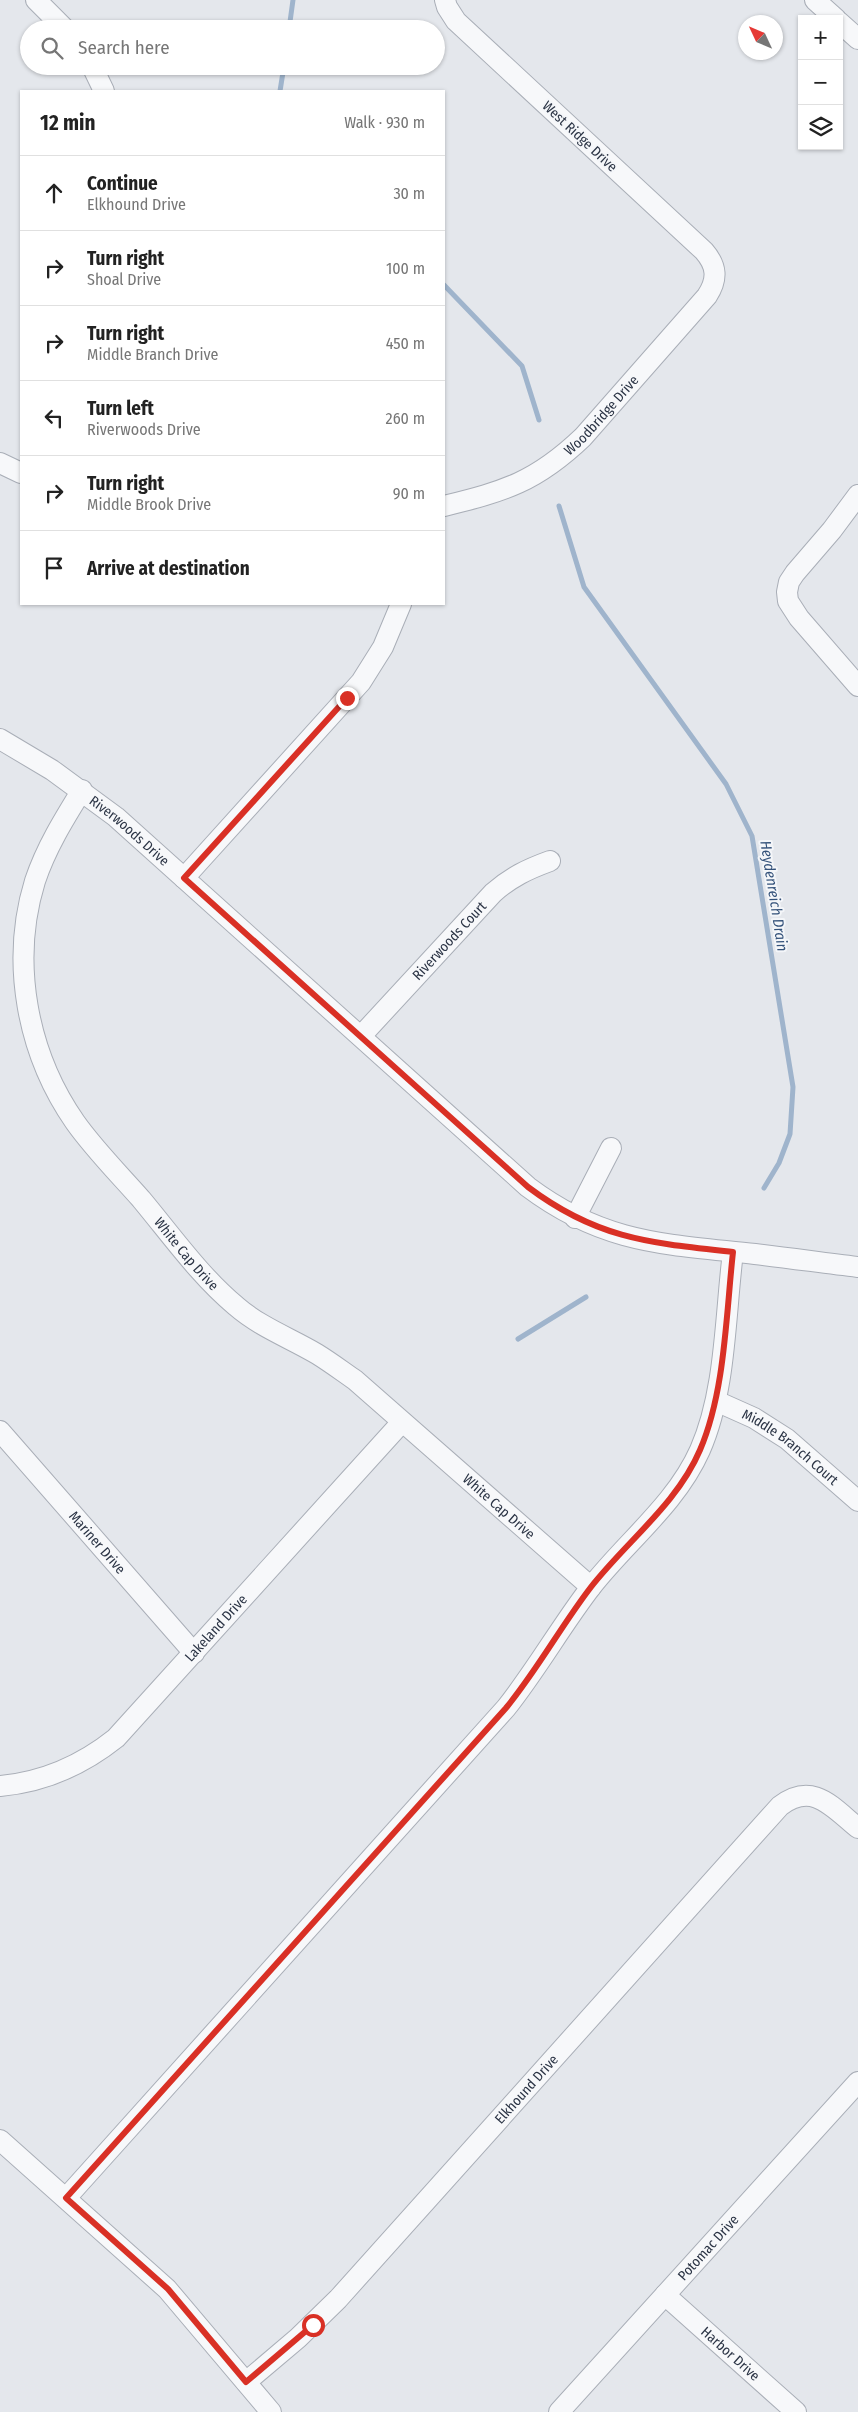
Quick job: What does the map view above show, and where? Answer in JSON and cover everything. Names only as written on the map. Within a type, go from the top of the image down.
[{"type":"street","points":[[36,0],[56,20]]},
{"type":"street","name":"West Ridge Drive","points":[[445,0],[456,21],[704,251],[710,258],[716,271]]},
{"type":"street","points":[[815,0],[832,15]]},
{"type":"street","points":[[843,26],[858,39]]},
{"type":"street","points":[[96,75],[104,90]]},
{"type":"street","name":"Woodbridge Drive","points":[[445,506],[482,496],[528,480],[564,455],[582,438],[707,296],[712,287],[716,271]]},
{"type":"street","points":[[0,463],[20,473]]},
{"type":"street","points":[[858,495],[832,530],[795,573],[789,582],[787,592],[788,601],[796,613],[858,686]]},
{"type":"street","points":[[184,878],[361,682],[384,647],[401,605]]},
{"type":"street","name":"Riverwoods Drive","points":[[0,739],[35,758],[82,790],[116,817],[528,1187],[576,1218],[604,1230],[636,1240],[858,1267]]},
{"type":"street","name":"White Cap Drive","points":[[82,790],[54,837],[43,860],[31,899],[24,958],[28,1010],[33,1034],[51,1080],[75,1122],[223,1294],[260,1323],[334,1365],[354,1380],[591,1587]]},
{"type":"street","name":"Riverwoods Court","points":[[360,1036],[507,880],[550,861]]},
{"type":"street","points":[[576,1218],[611,1148]]},
{"type":"street","points":[[66,2198],[506,1708],[532,1674],[591,1587],[660,1510],[689,1471],[700,1451],[716,1401],[733,1252]]},
{"type":"street","name":"Middle Branch Court","points":[[716,1401],[754,1418],[787,1438],[858,1501]]},
{"type":"street","name":"Lakeland Drive","points":[[0,1786],[42,1779],[82,1762],[100,1751],[131,1723],[402,1422]]},
{"type":"street","name":"Mariner Drive","points":[[0,1431],[194,1654]]},
{"type":"street","name":"Elkhound Drive","points":[[246,2382],[298,2338],[338,2299],[780,1806],[790,1798],[802,1795],[815,1795],[858,1828]]},
{"type":"street","name":"Potomac Drive","points":[[559,2412],[858,2082]]},
{"type":"street","points":[[0,2140],[168,2289],[271,2412]]},
{"type":"street","name":"Harbor Drive","points":[[665,2295],[796,2412]]},
{"type":"waterway","name":"Heydenreich Drain","points":[[290,20],[293,0]]},
{"type":"waterway","name":"Heydenreich Drain","points":[[280,90],[283,75]]},
{"type":"waterway","name":"Heydenreich Drain","points":[[445,286],[522,366],[539,420]]},
{"type":"waterway","name":"Heydenreich Drain","points":[[559,506],[584,587],[726,784],[752,836],[793,1087],[790,1134],[779,1163],[764,1188]]},
{"type":"waterway","name":"Heydenreich Drain","points":[[518,1339],[586,1297]]},
{"type":"route","points":[[313,2325],[246,2382],[168,2289],[66,2198],[506,1708],[522,1688],[591,1587],[675,1491],[700,1451],[716,1401],[733,1252],[660,1244],[618,1235],[576,1218],[544,1199],[528,1187],[184,878],[347,698]]}]
